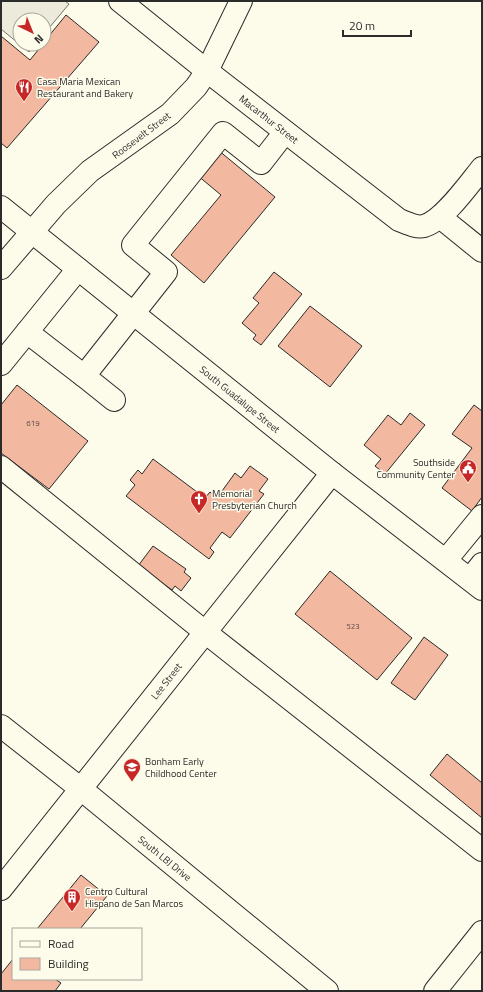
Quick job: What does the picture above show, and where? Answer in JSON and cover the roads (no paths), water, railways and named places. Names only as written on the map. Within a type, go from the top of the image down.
[{"type":"street","name":"Macarthur Street","points":[[120,1],[207,72],[400,220],[412,225],[432,221]]},
{"type":"street","name":"Roosevelt Street","points":[[1,268],[56,204],[90,171],[170,114],[196,87],[207,72],[241,1]]},
{"type":"street","points":[[84,376],[166,272],[133,245],[223,133],[261,163],[285,132]]},
{"type":"street","points":[[482,168],[432,221],[482,251]]},
{"type":"street","name":"South Guadalupe Street","points":[[1,207],[332,473],[446,560],[478,577]]},
{"type":"street","points":[[1,364],[78,269]]},
{"type":"street","points":[[27,332],[114,400]]},
{"type":"street","points":[[1,467],[205,632],[482,850]]},
{"type":"street","name":"Lee Street","points":[[1,889],[332,473]]},
{"type":"street","points":[[446,560],[482,516]]},
{"type":"street","name":"South LBJ Drive","points":[[1,726],[81,789],[327,991]]},
{"type":"street","points":[[435,991],[482,932]]},
{"type":"place","name":"Casa Maria Mexican Restaurant and Bakery","points":[[24,102]]},
{"type":"place","name":"Southside Community Center","points":[[468,483]]},
{"type":"place","name":"Memorial Presbyterian Church","points":[[199,514]]},
{"type":"place","name":"Bonham Early Childhood Center","points":[[132,782]]},
{"type":"place","name":"Centro Cultural Hispano de San Marcos","points":[[72,912]]}]
